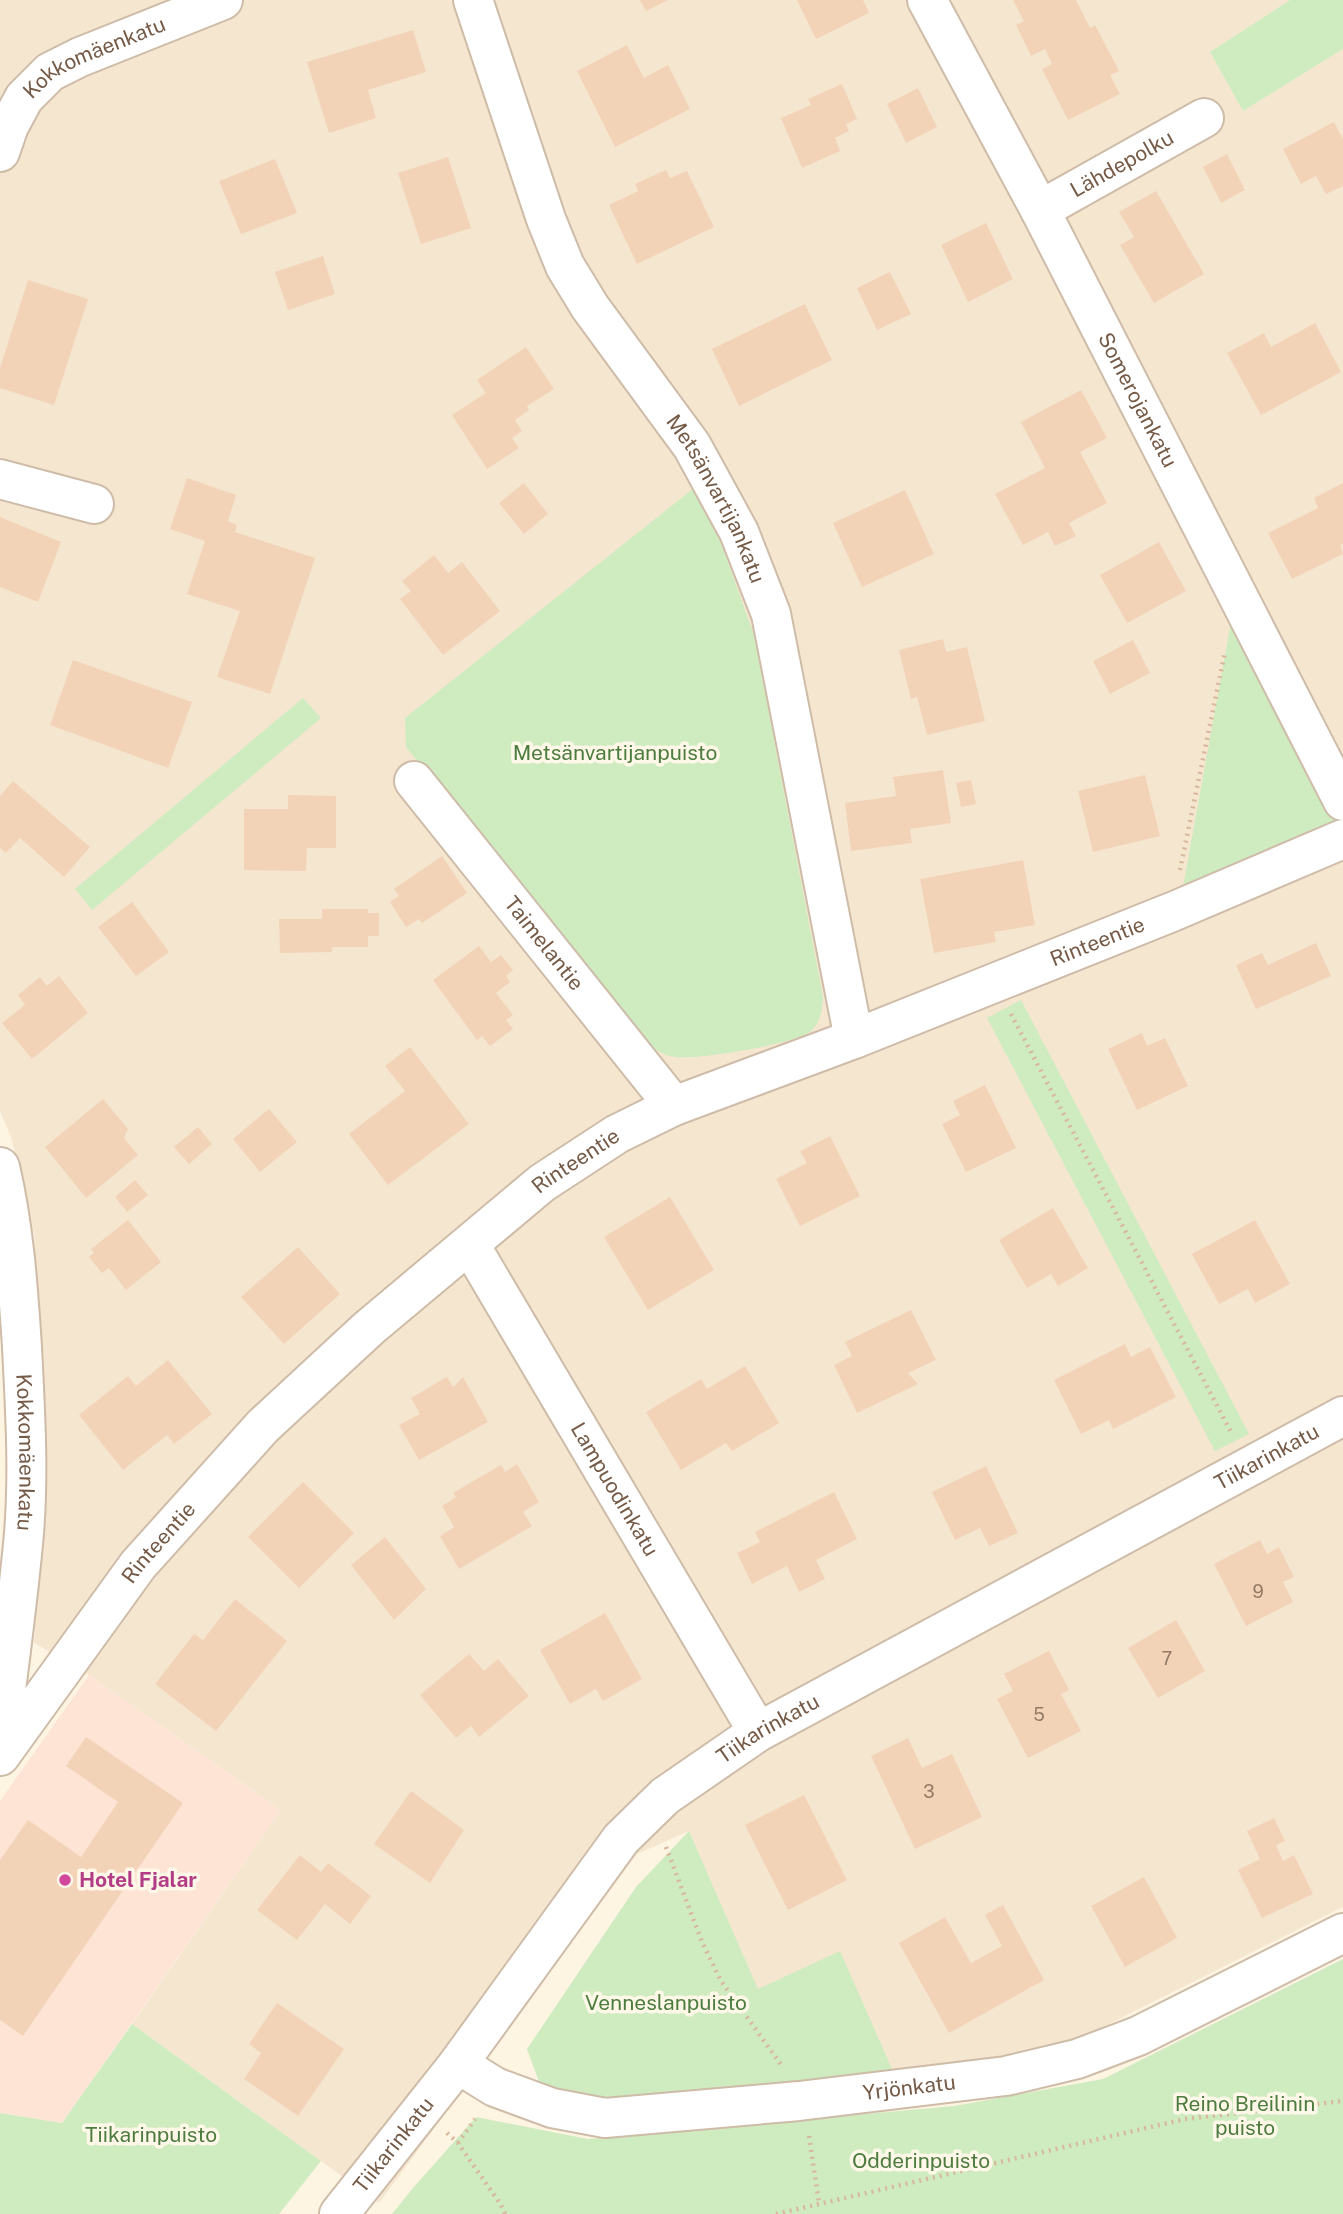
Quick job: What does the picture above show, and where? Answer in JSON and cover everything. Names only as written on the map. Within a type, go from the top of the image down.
[{"type":"street","name":"Kokkomäenkatu","points":[[0,152],[9,126],[24,98],[50,72],[80,57],[223,0]]},
{"type":"street","name":"Metsänvartijankatu","points":[[472,0],[546,219],[565,266],[590,307],[692,446],[739,532],[771,614],[854,1039]]},
{"type":"street","name":"Somerojankatu","points":[[928,0],[1040,210],[1343,802]]},
{"type":"street","name":"Lähdepolku","points":[[1040,210],[1204,118]]},
{"type":"street","points":[[0,479],[94,503]]},
{"type":"street","name":"Taimelantie","points":[[414,781],[674,1106]]},
{"type":"street","name":"Rinteentie","points":[[0,1756],[138,1565],[262,1426],[369,1328],[542,1183],[617,1134],[674,1106],[854,1039],[1172,912],[1343,839]]},
{"type":"street","name":"Kokkomäenkatu","points":[[0,1167],[10,1207],[16,1252],[26,1480],[24,1533],[0,1740]]},
{"type":"street","name":"Lampuodinkatu","points":[[470,1245],[758,1732]]},
{"type":"street","name":"Tiikarinkatu","points":[[339,2214],[458,2064],[621,1839],[666,1796],[758,1732],[1343,1416]]},
{"type":"street","name":"Yrjönkatu","points":[[458,2064],[495,2087],[552,2108],[605,2118],[799,2101],[1006,2076],[1077,2059],[1138,2036],[1343,1933]]},
{"type":"path","points":[[1172,912],[1237,592]]},
{"type":"path","points":[[994,982],[1249,1466]]},
{"type":"path","points":[[656,1853],[664,1842],[702,1942],[721,1981],[787,2074],[809,2134],[819,2203]]},
{"type":"path","points":[[458,2143],[495,2087]]},
{"type":"path","points":[[776,2214],[1185,2119],[1343,2101]]},
{"type":"path","points":[[421,2110],[458,2143],[505,2214]]},
{"type":"shaded area","points":[[0,0],[1290,0],[1210,52],[1243,111],[1343,49],[1343,1907],[1083,2037],[964,2069],[895,2076],[758,1990],[689,1831],[637,1854],[379,2203],[132,2024],[281,1810],[89,1675],[34,1643],[44,1483],[34,1233],[11,1137],[0,1111]]},
{"type":"shaded area","points":[[89,1675],[281,1810],[62,2123],[0,2113],[0,1801]]},
{"type":"green space","points":[[1290,0],[1343,0],[1343,49],[1243,111],[1210,52]]},
{"type":"green space","name":"Metsänvartijanpuisto","points":[[694,488],[715,526],[754,635],[823,997],[817,1024],[802,1036],[745,1050],[675,1057],[655,1049],[638,1036],[406,747],[405,718]]},
{"type":"green space","points":[[1235,600],[1340,817],[1337,829],[1181,898]]},
{"type":"green space","points":[[303,698],[321,718],[92,910],[75,889]]},
{"type":"green space","points":[[1021,1000],[1249,1434],[1215,1451],[987,1018]]},
{"type":"green space","name":"Venneslanpuisto","points":[[689,1831],[758,1989],[840,1951],[895,2076],[584,2099],[541,2087],[527,2049],[636,1887]]},
{"type":"green space","points":[[1343,1959],[1343,2214],[392,2214],[476,2117],[588,2139],[954,2106],[1103,2079]]},
{"type":"green space","name":"Tiikarinpuisto","points":[[132,2024],[321,2161],[279,2214],[0,2214],[0,2113],[62,2123]]},
{"type":"building","points":[[640,0],[668,0],[646,11]]},
{"type":"building","points":[[797,0],[863,0],[869,13],[816,39]]},
{"type":"building","points":[[1013,0],[1076,0],[1090,28],[1095,25],[1119,71],[1110,75],[1120,94],[1068,120],[1042,69],[1052,64],[1045,49],[1031,56],[1016,25],[1024,21]]},
{"type":"building","points":[[413,30],[426,72],[368,90],[376,118],[329,133],[307,62]]},
{"type":"building","points":[[627,45],[644,78],[668,65],[690,109],[615,147],[577,71]]},
{"type":"building","points":[[842,84],[857,119],[846,124],[849,131],[835,138],[840,151],[802,168],[781,118],[811,105],[808,99]]},
{"type":"building","points":[[918,88],[937,127],[906,143],[887,104]]},
{"type":"building","points":[[1334,122],[1343,139],[1343,186],[1326,194],[1316,176],[1301,184],[1283,149]]},
{"type":"building","points":[[1227,154],[1245,190],[1221,203],[1203,167]]},
{"type":"building","points":[[448,157],[471,228],[421,244],[398,173]]},
{"type":"building","points":[[275,159],[297,213],[241,234],[219,181]]},
{"type":"building","points":[[666,170],[670,178],[687,171],[714,227],[637,264],[609,205],[638,191],[635,184]]},
{"type":"building","points":[[1156,191],[1204,274],[1154,303],[1120,245],[1134,237],[1119,212]]},
{"type":"building","points":[[986,223],[1013,279],[968,302],[941,245]]},
{"type":"building","points":[[323,256],[335,294],[288,310],[275,272]]},
{"type":"building","points":[[890,272],[911,314],[877,330],[857,288]]},
{"type":"building","points":[[28,280],[88,299],[54,405],[0,388],[0,368]]},
{"type":"building","points":[[805,304],[832,360],[739,406],[712,349]]},
{"type":"building","points":[[1315,323],[1341,372],[1261,415],[1227,353],[1264,333],[1271,347]]},
{"type":"building","points":[[526,347],[554,389],[527,406],[529,410],[515,420],[522,431],[512,438],[519,448],[487,469],[452,415],[486,393],[477,380]]},
{"type":"building","points":[[1081,390],[1107,438],[1080,452],[1107,503],[1069,523],[1076,536],[1055,546],[1048,532],[1023,545],[995,494],[1045,468],[1021,422]]},
{"type":"building","points":[[187,478],[236,495],[228,521],[237,525],[235,532],[315,558],[270,694],[217,677],[240,611],[187,594],[205,541],[170,529]]},
{"type":"building","points":[[524,483],[548,514],[524,534],[499,503]]},
{"type":"building","points":[[1343,483],[1343,544],[1340,545],[1343,554],[1292,579],[1268,533],[1318,508],[1314,498]]},
{"type":"building","points":[[905,490],[934,554],[862,587],[833,523]]},
{"type":"building","points":[[0,517],[61,542],[38,602],[0,587]]},
{"type":"building","points":[[1159,542],[1186,591],[1127,623],[1100,575]]},
{"type":"building","points":[[434,555],[448,573],[462,562],[500,611],[443,655],[400,599],[411,591],[402,581]]},
{"type":"building","points":[[943,639],[946,652],[967,647],[985,721],[927,735],[917,697],[911,699],[899,650]]},
{"type":"building","points":[[1133,640],[1150,673],[1110,694],[1093,661]]},
{"type":"building","points":[[73,660],[192,702],[168,768],[50,725]]},
{"type":"building","points":[[943,770],[951,823],[910,829],[912,843],[851,851],[845,803],[896,796],[893,777]]},
{"type":"building","points":[[1145,775],[1160,836],[1093,852],[1078,791]]},
{"type":"building","points":[[971,780],[976,804],[961,807],[956,783]]},
{"type":"building","points":[[13,781],[90,847],[64,877],[20,838],[6,853],[0,848],[0,796]]},
{"type":"building","points":[[288,795],[336,796],[336,848],[307,848],[306,871],[244,870],[244,809],[288,809]]},
{"type":"building","points":[[442,856],[467,893],[422,923],[419,919],[406,927],[390,902],[399,896],[394,889]]},
{"type":"building","points":[[1023,860],[1035,925],[994,932],[996,942],[934,953],[920,879]]},
{"type":"building","points":[[132,902],[169,952],[136,976],[98,927]]},
{"type":"building","points":[[322,909],[368,909],[368,913],[379,913],[379,936],[368,936],[368,947],[332,947],[332,952],[280,953],[279,919],[322,919]]},
{"type":"building","points":[[1316,943],[1331,976],[1256,1009],[1236,965],[1262,953],[1268,965]]},
{"type":"building","points":[[479,946],[491,962],[501,955],[513,970],[506,976],[510,982],[496,993],[513,1015],[506,1020],[513,1029],[490,1046],[482,1036],[477,1040],[433,980]]},
{"type":"building","points":[[59,976],[88,1013],[32,1059],[2,1023],[25,1005],[18,995],[40,977],[47,986]]},
{"type":"building","points":[[1142,1033],[1147,1046],[1165,1038],[1188,1086],[1137,1110],[1108,1049]]},
{"type":"building","points":[[410,1047],[469,1124],[388,1185],[349,1134],[405,1091],[385,1066]]},
{"type":"building","points":[[985,1085],[1016,1148],[966,1172],[942,1124],[960,1115],[953,1101]]},
{"type":"building","points":[[103,1099],[128,1129],[124,1138],[138,1155],[86,1198],[45,1147]]},
{"type":"building","points":[[269,1109],[297,1142],[260,1172],[233,1139]]},
{"type":"building","points":[[198,1127],[212,1144],[189,1164],[174,1147]]},
{"type":"building","points":[[830,1136],[860,1196],[800,1226],[776,1179],[807,1163],[800,1151]]},
{"type":"building","points":[[135,1180],[148,1195],[127,1212],[115,1197]]},
{"type":"building","points":[[670,1197],[714,1270],[648,1310],[604,1237]]},
{"type":"building","points":[[1053,1208],[1088,1268],[1058,1286],[1051,1274],[1027,1288],[999,1240]]},
{"type":"building","points":[[128,1220],[161,1262],[126,1290],[109,1268],[102,1273],[89,1257],[94,1253],[91,1249]]},
{"type":"building","points":[[1255,1220],[1290,1284],[1255,1303],[1248,1289],[1219,1304],[1192,1254]]},
{"type":"building","points":[[298,1247],[340,1294],[284,1344],[241,1297]]},
{"type":"building","points":[[911,1310],[936,1360],[908,1373],[918,1384],[857,1413],[834,1365],[852,1356],[845,1342]]},
{"type":"building","points":[[1125,1344],[1131,1357],[1150,1347],[1176,1397],[1113,1429],[1109,1420],[1081,1434],[1054,1380]]},
{"type":"building","points":[[168,1360],[212,1414],[174,1444],[167,1435],[123,1470],[79,1415],[128,1376],[136,1386]]},
{"type":"building","points":[[745,1366],[779,1423],[732,1451],[726,1443],[681,1470],[646,1412],[701,1379],[707,1389]]},
{"type":"building","points":[[447,1377],[453,1387],[463,1377],[488,1422],[419,1460],[399,1425],[420,1414],[411,1398]]},
{"type":"building","points":[[517,1464],[539,1502],[523,1512],[532,1526],[459,1569],[440,1536],[454,1527],[442,1506],[456,1497],[453,1493],[501,1465],[505,1472]]},
{"type":"building","points":[[986,1466],[1018,1533],[989,1546],[980,1528],[955,1540],[932,1492]]},
{"type":"building","points":[[303,1482],[354,1533],[299,1588],[248,1537]]},
{"type":"building","points":[[834,1492],[857,1539],[816,1560],[825,1579],[799,1592],[787,1566],[752,1584],[737,1553],[760,1542],[755,1532]]},
{"type":"building","points":[[385,1537],[426,1589],[394,1620],[351,1565]]},
{"type":"building","points":[[1260,1540],[1267,1554],[1279,1547],[1294,1577],[1283,1582],[1293,1602],[1246,1626],[1214,1564]]},
{"type":"building","points":[[235,1599],[287,1641],[216,1731],[155,1684],[194,1634],[203,1640]]},
{"type":"building","points":[[605,1613],[642,1679],[603,1701],[596,1689],[570,1704],[540,1650]]},
{"type":"building","points":[[1176,1620],[1205,1671],[1158,1698],[1128,1648]]},
{"type":"building","points":[[1049,1651],[1069,1690],[1061,1694],[1081,1731],[1028,1758],[997,1699],[1013,1691],[1004,1674]]},
{"type":"building","points":[[469,1654],[484,1671],[498,1659],[529,1696],[479,1737],[471,1726],[456,1738],[420,1695]]},
{"type":"building","name":"Hotel Fjalar","points":[[86,1737],[183,1803],[23,2036],[0,2020],[0,1860],[28,1820],[81,1857],[118,1802],[66,1766]]},
{"type":"building","points":[[908,1738],[922,1768],[952,1754],[982,1817],[915,1849],[871,1756]]},
{"type":"building","points":[[411,1791],[464,1830],[430,1883],[374,1844]]},
{"type":"building","points":[[804,1795],[847,1880],[788,1910],[745,1825]]},
{"type":"building","points":[[1274,1818],[1285,1841],[1276,1845],[1283,1861],[1294,1855],[1313,1894],[1262,1918],[1238,1870],[1260,1859],[1247,1831]]},
{"type":"building","points":[[300,1855],[321,1872],[328,1863],[371,1896],[350,1924],[325,1904],[297,1940],[257,1910]]},
{"type":"building","points":[[1144,1877],[1177,1938],[1125,1967],[1091,1906]]},
{"type":"building","points":[[1003,1905],[1044,1980],[949,2033],[899,1943],[945,1917],[971,1963],[1002,1946],[985,1915]]},
{"type":"building","points":[[277,2003],[344,2049],[298,2116],[244,2079],[261,2053],[249,2044]]},
{"type":"place","name":"Hotel Fjalar","points":[[65,1880]]},
{"type":"park label","name":"Reino Breilinin puisto","points":[[1245,2116]]},
{"type":"park label","name":"Odderinpuisto","points":[[921,2161]]}]
